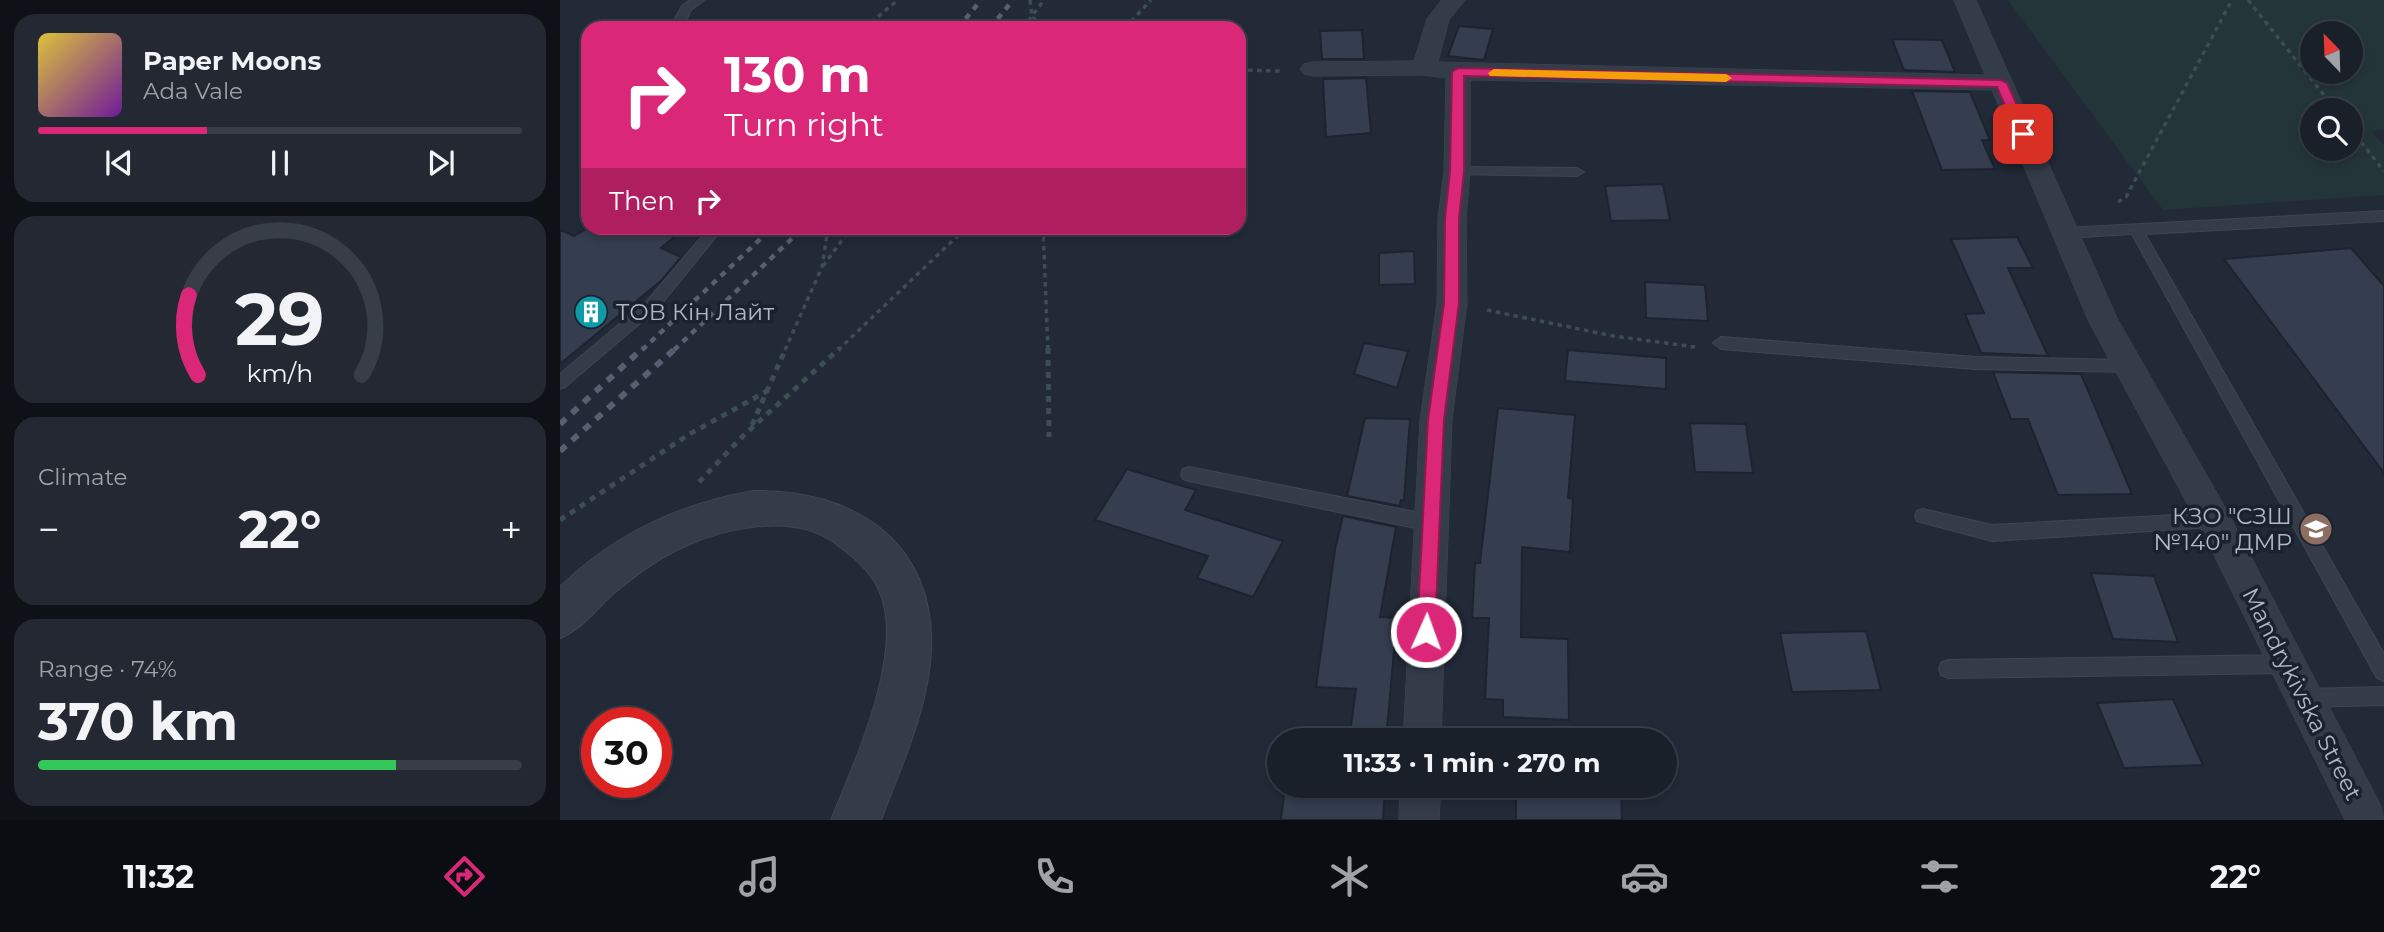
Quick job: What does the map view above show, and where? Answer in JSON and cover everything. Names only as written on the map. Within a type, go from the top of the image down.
[{"type":"street","points":[[1424,68],[1438,19],[1454,0]]},
{"type":"street","name":"Mandrykivska Street","points":[[1965,0],[2103,320],[2126,366],[2214,520],[2302,698],[2367,820]]},
{"type":"street","points":[[1312,69],[1424,68],[1458,72],[2001,83]]},
{"type":"street","points":[[1422,728],[1436,420],[1452,303],[1452,219],[1457,171],[1458,72]]},
{"type":"street","points":[[560,617],[586,588],[641,548],[700,521],[757,509],[808,510],[850,528],[884,556],[903,595],[909,646],[896,715],[856,820]]},
{"type":"street","points":[[1419,820],[1420,798]]},
{"type":"lane","points":[[680,21],[686,8],[698,0]]},
{"type":"lane","points":[[1457,171],[1577,172]]},
{"type":"lane","points":[[2066,233],[2384,216]]},
{"type":"lane","points":[[2136,230],[2384,672]]},
{"type":"lane","points":[[560,383],[653,304],[710,235]]},
{"type":"lane","points":[[1721,344],[1976,363],[2126,366]]},
{"type":"lane","points":[[1189,474],[1430,523]]},
{"type":"lane","points":[[1923,516],[1992,533],[2214,520]]},
{"type":"lane","points":[[1948,669],[2286,664]]},
{"type":"lane","points":[[2302,698],[2384,695]]},
{"type":"path","points":[[872,21],[898,0]]},
{"type":"path","points":[[1030,0],[1032,18]]},
{"type":"path","points":[[1029,21],[1044,0]]},
{"type":"path","points":[[1132,21],[1151,0]]},
{"type":"path","points":[[2066,233],[2126,197],[2232,0]]},
{"type":"path","points":[[2248,0],[2326,98]]},
{"type":"path","points":[[1032,18],[1041,21]]},
{"type":"path","points":[[1246,70],[1312,69]]},
{"type":"path","points":[[2363,144],[2384,171]]},
{"type":"path","points":[[822,267],[827,235]]},
{"type":"path","points":[[750,429],[822,267],[846,235]]},
{"type":"path","points":[[691,491],[750,429],[891,302],[957,235]]},
{"type":"path","points":[[1043,235],[1049,437]]},
{"type":"path","points":[[1452,303],[1613,336],[1688,347],[1721,344]]},
{"type":"path","points":[[560,520],[688,435],[767,391]]},
{"type":"shaded area","points":[[2008,0],[2384,0],[2384,130],[2371,131],[2384,145],[2384,195],[2163,210]]},
{"type":"building","points":[[1459,26],[1493,29],[1484,60],[1448,56]]},
{"type":"building","points":[[1362,30],[1364,59],[1322,59],[1320,31]]},
{"type":"building","points":[[1892,39],[1942,40],[1955,72],[1904,70]]},
{"type":"building","points":[[1366,78],[1371,133],[1326,137],[1323,79]]},
{"type":"building","points":[[1912,91],[1970,92],[1990,140],[1982,140],[1995,169],[1942,170]]},
{"type":"building","points":[[1663,184],[1670,220],[1611,221],[1605,186]]},
{"type":"building","name":"ТОВ Кін Лайт","points":[[560,230],[574,236],[581,232],[581,235],[677,235],[661,248],[681,257],[662,280],[560,364]]},
{"type":"building","points":[[2017,237],[2033,268],[2008,268],[2048,356],[1981,353],[1965,314],[1984,313],[1951,239]]},
{"type":"building","points":[[2351,248],[2384,286],[2384,473],[2224,259]]},
{"type":"building","points":[[1414,251],[1415,284],[1379,285],[1379,253]]},
{"type":"building","points":[[1645,282],[1705,285],[1708,321],[1646,318]]},
{"type":"building","points":[[1364,343],[1408,351],[1397,388],[1354,374]]},
{"type":"building","points":[[1568,350],[1666,358],[1666,389],[1565,381]]},
{"type":"building","points":[[1993,372],[2081,374],[2132,494],[2058,495],[2028,419],[2011,419]]},
{"type":"building","points":[[1498,408],[1575,415],[1568,498],[1573,499],[1570,552],[1522,547],[1521,637],[1568,639],[1569,720],[1503,717],[1503,700],[1485,699],[1489,618],[1472,618],[1475,563],[1480,563]]},
{"type":"building","points":[[1365,418],[1410,419],[1404,500],[1401,500],[1400,506],[1347,496]]},
{"type":"building","points":[[1690,423],[1746,424],[1753,473],[1695,472]]},
{"type":"building","points":[[1127,469],[1196,490],[1185,510],[1283,541],[1253,597],[1197,578],[1208,556],[1095,520]]},
{"type":"building","points":[[1343,516],[1396,527],[1380,617],[1397,618],[1387,728],[1351,728],[1356,689],[1316,687],[1335,549]]},
{"type":"building","points":[[2091,573],[2154,576],[2178,642],[2113,639]]},
{"type":"building","points":[[1866,631],[1881,690],[1792,692],[1780,633]]},
{"type":"building","points":[[2173,699],[2203,765],[2124,768],[2097,703]]},
{"type":"building","points":[[1284,798],[1384,798],[1383,820],[1281,820]]},
{"type":"building","points":[[1516,798],[1621,798],[1622,820],[1516,820]]},
{"type":"railway","points":[[964,21],[981,0]]},
{"type":"railway","points":[[996,21],[1013,0]]},
{"type":"railway","points":[[642,350],[765,235]]},
{"type":"railway","points":[[674,350],[796,235]]},
{"type":"railway","points":[[560,424],[643,348]]},
{"type":"railway","points":[[560,451],[676,348]]},
{"type":"slow traffic","points":[[1494,73],[1726,78]]},
{"type":"place","name":"ТОВ Кін Лайт","points":[[591,312]]},
{"type":"place","name":"КЗО \"СЗШ №140\" ДМР","points":[[2316,529]]},
{"type":"route","points":[[1426,632],[1436,420],[1452,303],[1452,219],[1457,171],[1458,72],[2001,83],[2023,134]]}]
